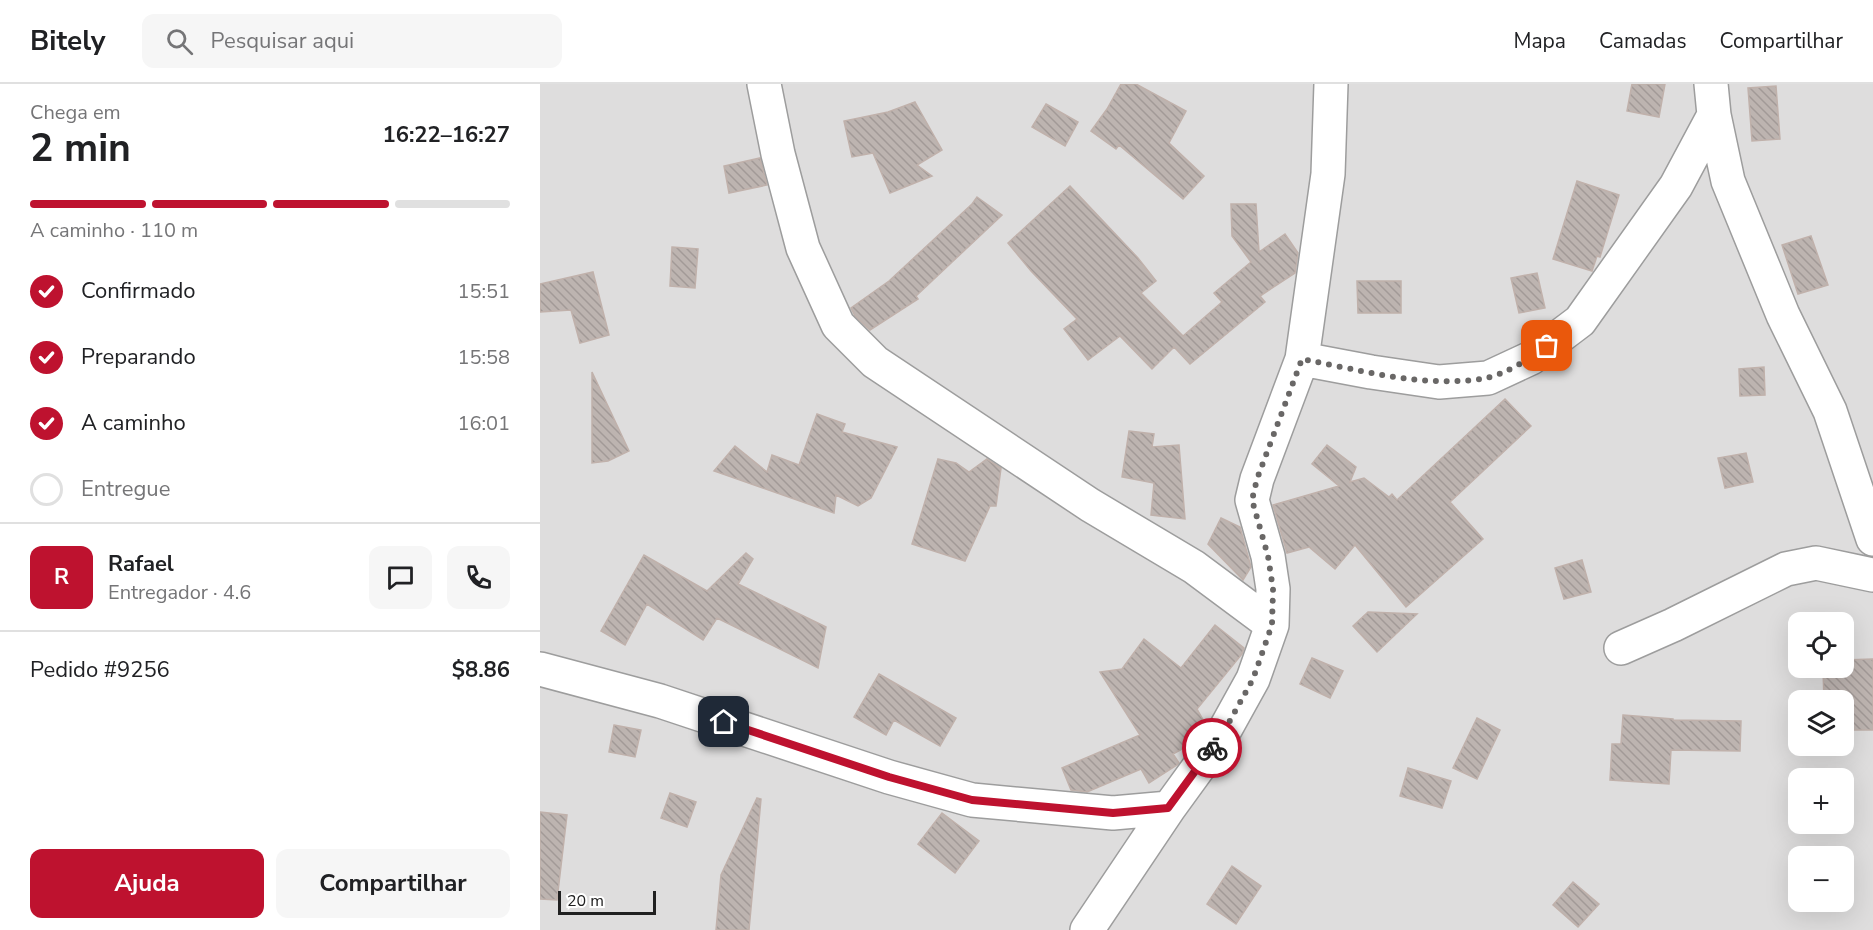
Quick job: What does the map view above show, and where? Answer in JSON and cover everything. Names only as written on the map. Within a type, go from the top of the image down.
[{"type":"street","points":[[764,84],[778,154],[803,248],[838,325],[875,362],[1090,505],[1194,567],[1272,625]]},
{"type":"street","points":[[1088,930],[1168,808],[1222,735],[1253,679],[1272,625],[1273,589],[1268,556],[1252,500],[1257,479],[1302,359],[1328,174],[1331,84]]},
{"type":"street","points":[[1302,359],[1439,382],[1488,378],[1531,358],[1580,321],[1676,186],[1713,100]]},
{"type":"street","points":[[1713,100],[1728,181],[1783,315],[1830,411],[1873,539]]},
{"type":"street","points":[[1621,648],[1786,569],[1816,563],[1873,575]]},
{"type":"street","points":[[540,669],[660,701],[889,777],[972,800],[1113,813],[1168,808]]},
{"type":"shaded area","points":[[540,84],[1873,84],[1873,930],[540,930]]},
{"type":"building","points":[[1121,84],[1136,84],[1186,111],[1169,143],[1204,176],[1183,199],[1119,145],[1116,149],[1091,131]]},
{"type":"building","points":[[1632,84],[1665,84],[1659,117],[1627,111]]},
{"type":"building","points":[[1776,86],[1780,139],[1752,141],[1748,88]]},
{"type":"building","points":[[915,102],[942,150],[917,165],[932,176],[890,193],[873,153],[852,157],[844,121],[888,112]]},
{"type":"building","points":[[1046,104],[1078,122],[1065,146],[1032,127]]},
{"type":"building","points":[[760,158],[767,185],[729,193],[724,166]]},
{"type":"building","points":[[1577,181],[1619,195],[1600,257],[1597,256],[1592,271],[1553,259]]},
{"type":"building","points":[[1070,186],[1138,258],[1156,281],[1141,293],[1183,336],[1222,302],[1214,293],[1251,262],[1232,236],[1231,204],[1256,204],[1259,252],[1285,234],[1298,253],[1295,273],[1260,296],[1265,302],[1190,364],[1174,347],[1152,369],[1120,336],[1088,360],[1064,329],[1077,319],[1008,243]]},
{"type":"building","points":[[977,197],[1002,215],[916,296],[918,299],[870,330],[855,316],[851,308],[889,281]]},
{"type":"building","points":[[1811,236],[1828,285],[1798,294],[1782,245]]},
{"type":"building","points":[[672,247],[698,249],[695,288],[670,286]]},
{"type":"building","points":[[593,272],[609,335],[580,343],[571,310],[540,312],[540,284]]},
{"type":"building","points":[[1537,273],[1545,308],[1519,313],[1511,278]]},
{"type":"building","points":[[1357,281],[1401,281],[1401,313],[1358,313]]},
{"type":"building","points":[[1764,367],[1765,395],[1740,396],[1739,369]]},
{"type":"building","points":[[592,372],[629,451],[608,461],[592,463]]},
{"type":"building","points":[[1505,399],[1531,426],[1450,502],[1483,539],[1406,607],[1355,545],[1335,569],[1309,547],[1287,553],[1273,505],[1339,486],[1312,464],[1327,445],[1356,467],[1350,482],[1364,478],[1389,497],[1392,494],[1397,500]]},
{"type":"building","points":[[817,414],[845,424],[842,432],[897,447],[871,498],[858,506],[836,495],[834,513],[714,471],[735,446],[767,472],[772,455],[799,465]]},
{"type":"building","points":[[1129,431],[1154,434],[1152,447],[1179,445],[1185,519],[1151,515],[1154,483],[1122,477]]},
{"type":"building","points":[[1746,453],[1753,482],[1725,488],[1718,458]]},
{"type":"building","points":[[938,459],[956,463],[969,472],[987,459],[1001,468],[996,506],[990,506],[965,561],[912,544]]},
{"type":"building","points":[[1221,518],[1240,527],[1251,567],[1243,580],[1208,544]]},
{"type":"building","points":[[746,553],[753,559],[738,584],[826,627],[818,668],[717,618],[703,640],[647,604],[625,645],[601,631],[644,555],[707,591]]},
{"type":"building","points":[[1582,560],[1591,592],[1564,599],[1555,568]]},
{"type":"building","points":[[1368,612],[1417,614],[1377,652],[1353,626]]},
{"type":"building","points":[[1215,625],[1244,648],[1242,654],[1197,709],[1206,725],[1193,743],[1173,754],[1179,763],[1149,783],[1141,769],[1087,792],[1071,790],[1062,768],[1140,735],[1100,672],[1122,669],[1144,639],[1181,668]]},
{"type":"building","points":[[1312,658],[1343,671],[1330,698],[1300,684]]},
{"type":"building","points":[[1873,659],[1873,730],[1854,730],[1854,690],[1824,690],[1823,678],[1854,678],[1854,660]]},
{"type":"building","points":[[879,674],[956,718],[940,746],[894,720],[886,735],[854,717]]},
{"type":"building","points":[[1623,715],[1673,720],[1741,721],[1740,751],[1671,750],[1669,784],[1610,780],[1612,744],[1621,744]]},
{"type":"building","points":[[1477,718],[1500,730],[1477,779],[1453,768]]},
{"type":"building","points":[[614,725],[641,730],[635,757],[609,752]]},
{"type":"building","points":[[1408,768],[1451,781],[1442,808],[1400,796]]},
{"type":"building","points":[[670,793],[696,802],[687,827],[661,818]]},
{"type":"building","points":[[757,798],[761,799],[749,930],[716,930],[721,875]]},
{"type":"building","points":[[540,812],[567,815],[557,900],[540,899]]},
{"type":"building","points":[[942,813],[979,841],[955,873],[918,844]]},
{"type":"building","points":[[1232,866],[1261,886],[1236,924],[1207,904]]},
{"type":"building","points":[[1573,882],[1599,904],[1578,927],[1553,905]]},
{"type":"way so far","points":[[1212,748],[1222,735],[1253,679],[1272,625],[1273,589],[1268,556],[1252,500],[1257,479],[1302,359],[1439,382],[1488,378],[1531,358],[1547,346]]},
{"type":"route","points":[[724,722],[889,777],[972,800],[1113,813],[1168,808],[1212,748]]}]
